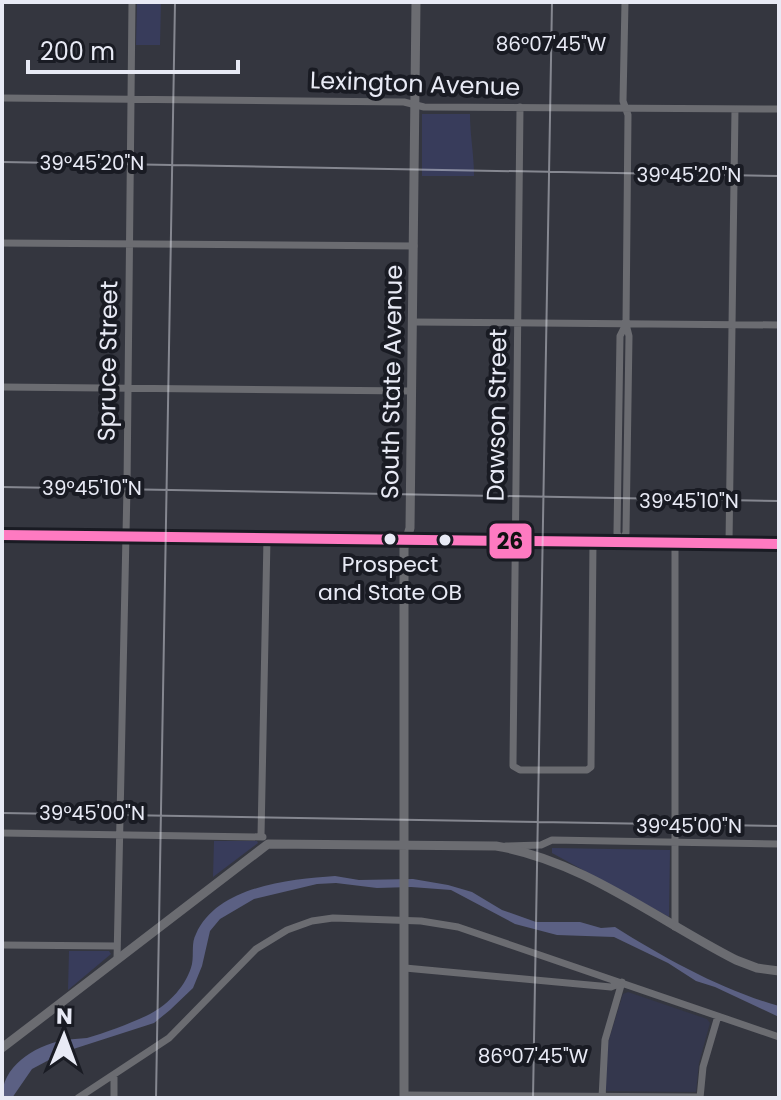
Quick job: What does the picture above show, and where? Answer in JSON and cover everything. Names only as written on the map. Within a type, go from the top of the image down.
[{"type":"main road","points":[[2,535],[779,544]]},
{"type":"street","name":"Spruce Street","points":[[117,960],[132,2]]},
{"type":"street","name":"South State Avenue","points":[[404,1096],[404,560],[410,528],[416,2]]},
{"type":"street","points":[[621,542],[626,533],[629,336],[626,324],[626,108],[623,101],[625,2]]},
{"type":"street","name":"Lexington Avenue","points":[[2,98],[779,109]]},
{"type":"street","name":"Dawson Street","points":[[520,107],[513,764],[518,769],[589,769],[593,541]]},
{"type":"street","points":[[729,543],[735,109]]},
{"type":"street","points":[[2,243],[414,246]]},
{"type":"street","points":[[413,322],[779,325]]},
{"type":"street","points":[[2,387],[411,391]]},
{"type":"street","points":[[265,840],[267,538]]},
{"type":"street","points":[[675,543],[675,927]]},
{"type":"street","points":[[2,833],[119,834],[403,846],[541,845],[552,840],[779,844]]},
{"type":"street","points":[[2,1048],[265,840]]},
{"type":"street","points":[[496,846],[533,853],[556,862],[743,963],[779,971]]},
{"type":"street","points":[[78,1098],[169,1038],[256,949],[281,933],[312,921],[333,918],[404,920],[458,927],[779,1037]]},
{"type":"street","points":[[2,945],[117,946]]},
{"type":"street","points":[[405,968],[611,987],[622,982]]},
{"type":"street","points":[[602,1097],[605,1040],[622,982]]},
{"type":"street","points":[[404,1096],[700,1097],[701,1074],[718,1016]]},
{"type":"street","points":[[114,1075],[114,1098]]},
{"type":"shaded area","points":[[137,2],[161,2],[160,45],[136,45]]},
{"type":"shaded area","points":[[422,114],[470,114],[474,176],[422,176]]},
{"type":"shaded area","points":[[214,841],[257,841],[258,843],[213,877]]},
{"type":"shaded area","points":[[552,848],[670,850],[669,917],[552,853]]},
{"type":"shaded area","points":[[335,876],[359,880],[413,879],[448,885],[472,892],[502,910],[536,922],[580,922],[601,928],[615,927],[695,972],[779,1006],[779,1017],[696,981],[668,963],[614,937],[557,935],[515,924],[451,890],[317,884],[254,899],[220,919],[210,931],[193,988],[170,1010],[154,1023],[64,1052],[32,1069],[12,1098],[2,1098],[7,1076],[31,1053],[52,1043],[87,1038],[119,1027],[164,1005],[190,972],[196,934],[206,918],[220,905],[256,888]]},
{"type":"shaded area","points":[[69,951],[109,951],[111,954],[68,990]]},
{"type":"shaded area","points":[[628,992],[707,1019],[710,1023],[699,1063],[696,1092],[606,1091],[606,1049],[623,994]]},
{"type":"transit line","name":"26","points":[[2,535],[779,544]]},
{"type":"place","name":"Prospect and State OB","points":[[390,539]]}]
